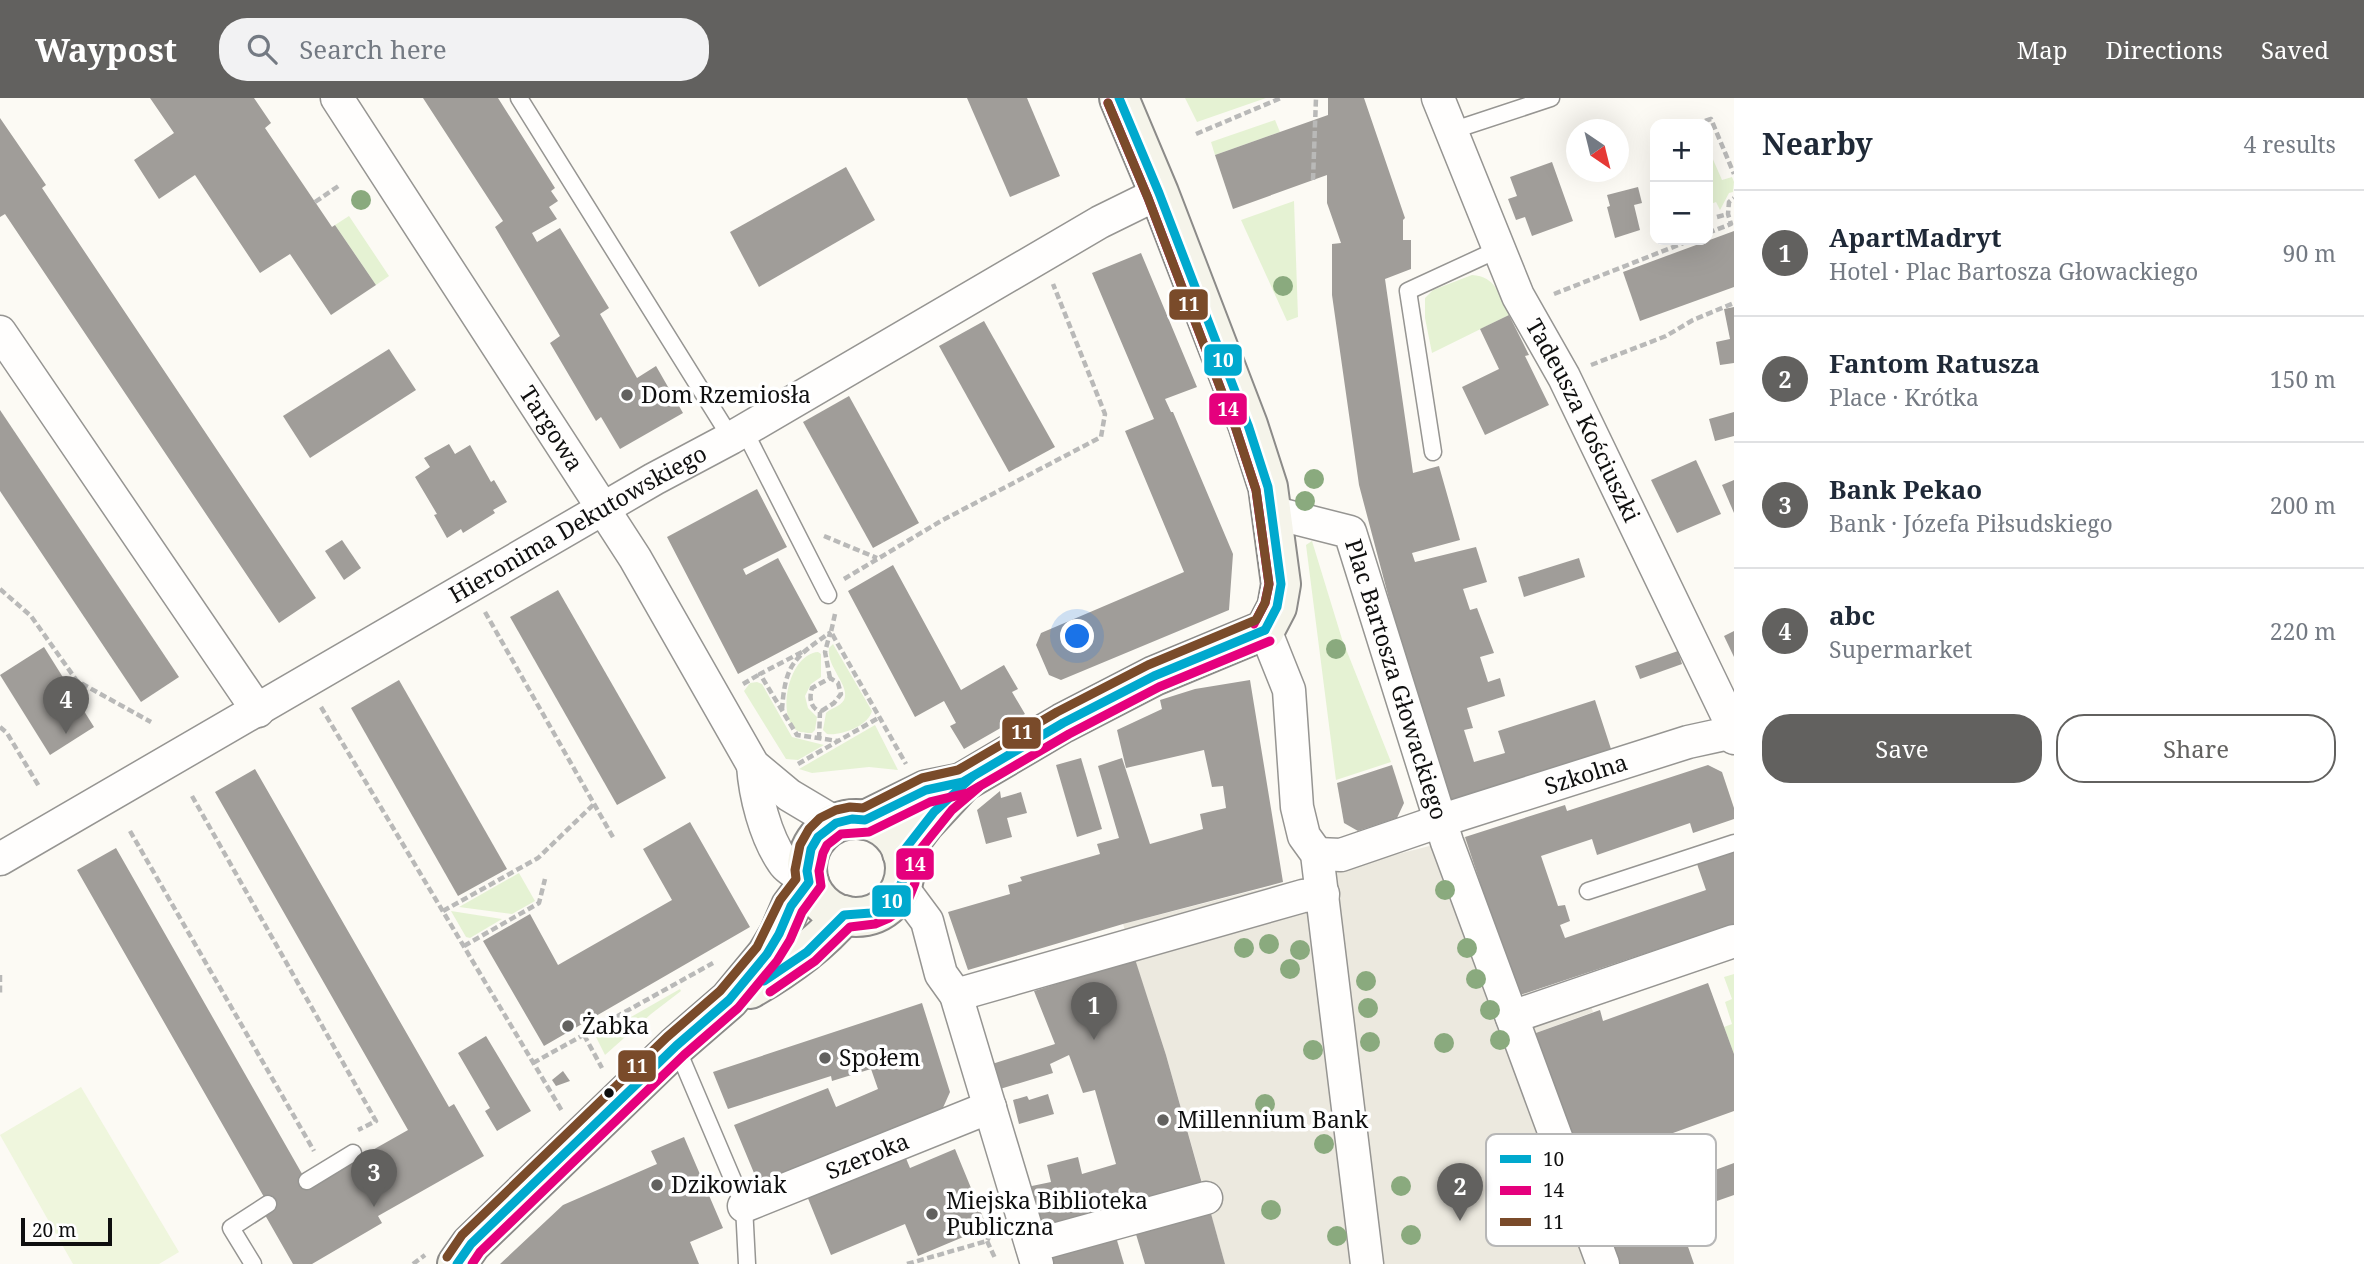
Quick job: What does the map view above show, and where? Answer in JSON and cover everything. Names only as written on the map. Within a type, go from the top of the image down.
[{"type":"street","name":"Targowa","points":[[337,98],[635,558],[753,765],[789,794],[850,822]]},
{"type":"street","points":[[962,782],[926,790],[818,837],[811,849],[807,871],[817,897],[829,909],[844,915],[872,914],[884,908],[894,898],[902,870],[924,824],[962,782],[1063,723],[1153,677],[1265,630],[1278,607],[1281,584],[1268,487],[1248,425],[1159,193],[1119,98]]},
{"type":"street","name":"Tadeusza Kościuszki","points":[[1438,98],[1518,296],[1564,377],[1734,734]]},
{"type":"street","name":"Hieronima Dekutowskiego","points":[[0,859],[1100,222],[1159,193]]},
{"type":"street","points":[[0,332],[258,711]]},
{"type":"street","name":"Plac Bartosza Głowackiego","points":[[1271,512],[1350,532],[1440,821],[1341,855],[1317,854]]},
{"type":"street","points":[[1265,630],[1289,690],[1297,807],[1304,836],[1317,854],[1367,1264]]},
{"type":"street","name":"Szkolna","points":[[1440,821],[1688,742],[1734,734]]},
{"type":"street","name":"Targowa","points":[[753,765],[755,787],[762,812],[783,863],[810,882]]},
{"type":"street","points":[[1440,821],[1555,1134]]},
{"type":"street","points":[[850,822],[877,824],[898,842],[902,870],[927,922],[941,974],[956,995],[1034,1255],[1206,1198]]},
{"type":"street","points":[[730,1000],[767,954],[791,906],[810,882]]},
{"type":"street","points":[[956,995],[1297,898],[1323,894]]},
{"type":"street","points":[[457,1264],[471,1244],[676,1046],[730,1000],[784,969],[833,929],[844,915]]},
{"type":"street","points":[[1512,1017],[1734,941]]},
{"type":"street","name":"Szeroka","points":[[744,1206],[990,1107]]},
{"type":"street","points":[[1595,1246],[1602,1264]]},
{"type":"lane","points":[[519,98],[737,434],[791,522],[832,601]]},
{"type":"lane","points":[[1451,131],[1551,98]]},
{"type":"lane","points":[[1433,452],[1408,291],[1499,249]]},
{"type":"lane","points":[[1588,891],[1734,843]]},
{"type":"lane","points":[[676,1046],[744,1206],[747,1264]]},
{"type":"lane","points":[[307,1181],[353,1153]]},
{"type":"lane","points":[[253,1264],[231,1228],[268,1204]]},
{"type":"path","points":[[1196,134],[1281,98]]},
{"type":"path","points":[[1313,180],[1316,98]]},
{"type":"path","points":[[1713,124],[1734,174]]},
{"type":"path","points":[[314,202],[340,185]]},
{"type":"path","points":[[1713,231],[1731,224],[1729,202],[1734,198]]},
{"type":"path","points":[[1717,217],[1728,214]]},
{"type":"path","points":[[1554,294],[1678,245]]},
{"type":"path","points":[[843,580],[941,521],[1101,437],[1105,414],[1049,276]]},
{"type":"path","points":[[1564,377],[1666,336],[1693,320],[1734,303]]},
{"type":"path","points":[[791,522],[878,559]]},
{"type":"path","points":[[0,589],[31,615],[77,681],[151,722]]},
{"type":"path","points":[[820,712],[834,703],[841,694],[838,683],[830,678],[825,652],[831,632],[832,601]]},
{"type":"path","points":[[483,608],[614,839]]},
{"type":"path","points":[[733,690],[802,652],[831,632]]},
{"type":"path","points":[[831,632],[909,769]]},
{"type":"path","points":[[783,714],[786,679],[802,652]]},
{"type":"path","points":[[760,674],[797,735],[838,741]]},
{"type":"path","points":[[820,712],[812,706],[812,688],[830,678]]},
{"type":"path","points":[[318,704],[563,1113]]},
{"type":"path","points":[[820,712],[820,739]]},
{"type":"path","points":[[796,765],[880,717]]},
{"type":"path","points":[[0,727],[7,733],[40,788]]},
{"type":"path","points":[[192,796],[376,1121],[355,1132]]},
{"type":"path","points":[[443,912],[538,858],[594,804]]},
{"type":"path","points":[[130,831],[325,1170]]},
{"type":"path","points":[[464,947],[540,903],[545,879]]},
{"type":"path","points":[[533,1063],[725,957]]},
{"type":"path","points":[[0,975],[0,996]]},
{"type":"path","points":[[584,1035],[602,1068]]},
{"type":"path","points":[[987,1215],[991,1227],[987,1241],[995,1258]]},
{"type":"path","points":[[908,1264],[987,1241]]},
{"type":"green space","points":[[1185,98],[1266,98],[1197,122]]},
{"type":"green space","points":[[1275,120],[1280,132],[1215,155],[1211,142]]},
{"type":"green space","points":[[1713,159],[1722,180],[1732,177],[1734,182],[1733,192],[1729,193],[1720,210],[1716,202],[1713,203]]},
{"type":"green space","points":[[1294,201],[1298,317],[1287,321],[1241,220]]},
{"type":"green space","points":[[349,216],[389,276],[376,285],[335,225]]},
{"type":"green space","points":[[1472,275],[1492,283],[1509,315],[1432,353],[1425,318],[1425,298],[1433,290]]},
{"type":"green space","points":[[1312,541],[1342,639],[1391,762],[1336,780],[1306,545]]},
{"type":"green space","points":[[833,644],[872,711],[860,725],[846,732],[827,734],[823,730],[826,713],[842,702],[845,695],[829,655],[829,648]]},
{"type":"green space","points":[[818,652],[821,654],[821,677],[811,684],[805,696],[808,708],[817,717],[815,730],[812,733],[802,732],[796,730],[790,722],[787,710],[789,685],[800,662],[808,655]]},
{"type":"green space","points":[[750,683],[762,684],[792,737],[824,745],[798,760],[786,759],[744,691]]},
{"type":"green space","points":[[875,725],[898,770],[869,767],[812,773],[799,769]]},
{"type":"green space","points":[[519,873],[535,901],[512,914],[459,907]]},
{"type":"green space","points":[[451,911],[502,919],[470,938],[466,937]]},
{"type":"green space","points":[[1734,974],[1734,1054],[1724,1027],[1732,1024],[1725,1002],[1732,999],[1724,977]]},
{"type":"green space","points":[[680,989],[681,991],[605,1055],[596,1037]]},
{"type":"green space","points":[[81,1087],[179,1252],[159,1264],[73,1264],[0,1135]]},
{"type":"shaded area","points":[[1465,837],[1520,995],[1581,976],[1593,1012],[1533,1034],[1570,1134],[1486,1134],[1486,1246],[1610,1246],[1617,1264],[1225,1264],[1166,1055],[1123,924]]},
{"type":"building","points":[[150,98],[254,98],[271,123],[265,128],[332,227],[335,225],[376,285],[331,315],[290,254],[260,273],[195,175],[159,199],[134,160],[174,133]]},
{"type":"building","points":[[423,98],[498,98],[555,188],[551,191],[558,201],[549,207],[557,219],[532,233],[537,242],[560,228],[609,308],[600,314],[637,378],[656,366],[683,413],[620,449],[601,417],[596,421],[550,343],[560,336],[495,227],[503,221]]},
{"type":"building","points":[[967,98],[1027,98],[1060,176],[1010,197]]},
{"type":"building","points":[[1328,98],[1364,98],[1405,218],[1403,240],[1411,240],[1411,269],[1385,279],[1413,473],[1439,466],[1460,540],[1412,553],[1415,562],[1476,547],[1487,582],[1463,589],[1470,610],[1477,608],[1494,653],[1480,657],[1488,682],[1500,678],[1505,696],[1467,708],[1473,728],[1464,730],[1474,762],[1505,753],[1498,731],[1595,700],[1612,752],[1457,801],[1450,799],[1398,633],[1359,485],[1332,295],[1332,244],[1341,243],[1327,203],[1327,175],[1233,209],[1215,155],[1328,115]]},
{"type":"building","points":[[0,118],[46,185],[42,188],[316,598],[279,623],[5,214],[0,217]]},
{"type":"building","points":[[1552,162],[1573,221],[1532,236],[1525,217],[1516,220],[1508,199],[1517,196],[1510,177]]},
{"type":"building","points":[[846,167],[875,220],[759,287],[730,232]]},
{"type":"building","points":[[1638,187],[1642,203],[1634,205],[1640,230],[1615,238],[1607,207],[1610,206],[1607,195]]},
{"type":"building","points":[[1734,231],[1734,287],[1640,321],[1623,272],[1696,245],[1713,245],[1713,239]]},
{"type":"building","points":[[1141,253],[1197,387],[1165,399],[1173,412],[1233,554],[1229,610],[1061,680],[1049,675],[1036,645],[1041,633],[1184,572],[1125,431],[1154,419],[1092,273]]},
{"type":"building","points":[[1734,307],[1734,363],[1720,365],[1716,342],[1730,339],[1724,309]]},
{"type":"building","points":[[1509,315],[1549,405],[1485,435],[1462,387],[1499,369],[1480,329]]},
{"type":"building","points":[[984,321],[1055,447],[1009,472],[939,346]]},
{"type":"building","points":[[389,349],[416,390],[310,458],[283,416]]},
{"type":"building","points":[[849,396],[919,523],[873,548],[803,422]]},
{"type":"building","points":[[0,410],[179,677],[141,702],[0,491]]},
{"type":"building","points":[[1734,412],[1734,436],[1715,441],[1709,419]]},
{"type":"building","points":[[449,444],[455,454],[470,445],[491,482],[494,480],[507,502],[463,533],[461,529],[447,538],[434,515],[437,514],[415,477],[430,467],[424,458]]},
{"type":"building","points":[[1696,460],[1721,514],[1677,533],[1651,480]]},
{"type":"building","points":[[1734,480],[1734,513],[1722,485]]},
{"type":"building","points":[[757,489],[787,547],[743,569],[746,575],[778,558],[818,632],[738,674],[667,537]]},
{"type":"building","points":[[342,540],[361,568],[344,580],[325,551]]},
{"type":"building","points":[[1579,558],[1585,577],[1524,597],[1518,577]]},
{"type":"building","points":[[893,565],[961,690],[1004,665],[1018,689],[1012,692],[1025,714],[964,749],[950,726],[956,723],[944,701],[915,717],[848,591]]},
{"type":"building","points":[[558,590],[666,778],[617,805],[510,617]]},
{"type":"building","points":[[1734,631],[1734,657],[1724,636]]},
{"type":"building","points":[[44,647],[94,727],[50,755],[0,675]]},
{"type":"building","points":[[1678,651],[1682,664],[1640,679],[1635,666]]},
{"type":"building","points":[[399,680],[507,869],[458,896],[351,708]]},
{"type":"building","points":[[1250,680],[1283,882],[1123,924],[968,970],[948,912],[1010,894],[1008,885],[1022,881],[1020,877],[1100,854],[1097,844],[1119,838],[1098,766],[1122,758],[1150,844],[1203,829],[1200,814],[1226,808],[1223,786],[1212,787],[1204,750],[1126,768],[1117,730],[1162,709],[1160,700],[1195,689]]},
{"type":"building","points":[[1081,758],[1102,829],[1077,837],[1056,765]]},
{"type":"building","points":[[1392,765],[1404,803],[1397,818],[1358,831],[1344,823],[1337,783]]},
{"type":"building","points":[[1708,765],[1722,772],[1734,808],[1734,819],[1693,833],[1690,823],[1597,855],[1592,839],[1541,856],[1558,906],[1565,905],[1570,921],[1560,925],[1565,938],[1706,890],[1697,864],[1734,852],[1734,924],[1520,995],[1465,837],[1565,805],[1567,811]]},
{"type":"building","points":[[255,769],[449,1107],[454,1104],[484,1156],[378,1216],[382,1223],[312,1264],[293,1264],[265,1215],[272,1211],[77,870],[116,848],[309,1186],[408,1130],[215,792]]},
{"type":"building","points":[[1000,791],[1001,798],[1021,792],[1027,813],[1007,818],[1012,837],[986,844],[977,810]]},
{"type":"building","points":[[690,822],[750,927],[544,1046],[483,941],[530,914],[558,965],[672,900],[643,849]]},
{"type":"building","points":[[1135,959],[1166,1055],[1203,1187],[1046,1230],[1037,1224],[1027,1187],[1051,1182],[1047,1165],[1078,1157],[1082,1174],[1116,1164],[1095,1090],[1083,1093],[1069,1055],[1050,1064],[1053,1073],[1000,1089],[992,1064],[1055,1044],[1034,991]]},
{"type":"building","points":[[1708,983],[1734,1054],[1734,1111],[1670,1134],[1570,1134],[1533,1034],[1600,1010],[1603,1021]]},
{"type":"building","points":[[922,1003],[950,1092],[942,1110],[759,1185],[734,1125],[828,1088],[836,1107],[878,1089],[871,1069],[832,1081],[831,1076],[728,1109],[713,1072]]},
{"type":"building","points":[[486,1036],[531,1111],[497,1131],[485,1111],[490,1108],[458,1053]]},
{"type":"building","points":[[563,1071],[570,1081],[556,1086],[552,1080]]},
{"type":"building","points":[[1048,1094],[1054,1114],[1019,1124],[1013,1100],[1027,1096],[1029,1100]]},
{"type":"building","name":"Dzikowiak","points":[[684,1137],[723,1228],[690,1242],[699,1264],[500,1264],[563,1205],[657,1164],[651,1151]]},
{"type":"building","points":[[955,1149],[987,1227],[918,1256],[905,1224],[831,1255],[807,1196],[905,1156],[910,1168]]},
{"type":"building","points":[[1734,1163],[1734,1195],[1716,1201],[1716,1170]]},
{"type":"building","points":[[1210,1210],[1225,1264],[1145,1264],[1135,1231]]},
{"type":"building","points":[[1116,1237],[1124,1264],[1047,1264],[1045,1257]]},
{"type":"building","points":[[1610,1246],[1688,1246],[1694,1264],[1617,1264]]},
{"type":"transit line","name":"10","points":[[1119,98],[1159,193],[1248,425],[1268,487],[1281,584],[1277,607],[1265,630]]},
{"type":"transit line","name":"14","points":[[1108,103],[1148,198],[1236,429],[1256,490],[1269,584],[1265,603],[1254,624]]},
{"type":"transit line","name":"11","points":[[447,1257],[462,1235],[667,1037],[720,991],[757,947],[780,900],[796,879],[800,845],[809,829],[820,818],[836,810],[863,808],[922,778],[958,770],[1057,712],[1148,665],[1256,620],[1265,603],[1269,584],[1256,490],[1236,429],[1148,198],[1108,103]]},
{"type":"transit line","name":"10","points":[[457,1264],[471,1244],[676,1046],[729,1000],[767,954],[791,906],[809,882],[807,871],[811,849],[818,837],[836,823],[852,819],[865,820],[926,790],[963,782],[1063,723],[1154,676],[1265,630]]},
{"type":"transit line","name":"14","points":[[472,1264],[480,1252],[684,1055],[738,1008],[777,961],[790,940],[802,912],[821,886],[819,871],[823,853],[827,845],[841,834],[869,832],[930,802],[968,793],[1069,734],[1159,687],[1270,641]]},
{"type":"transit line","name":"10","points":[[764,981],[807,952],[844,915],[871,913],[892,901],[903,880],[902,853],[934,812],[972,777]]},
{"type":"transit line","name":"14","points":[[770,992],[815,961],[850,927],[875,924],[900,910],[915,883],[915,856],[952,810],[979,787]]},
{"type":"place","name":"Dom Rzemiosła","points":[[627,395]]},
{"type":"place","name":"abc","points":[[66,734]]},
{"type":"place","name":"Żabka","points":[[568,1026]]},
{"type":"place","name":"ApartMadryt","points":[[1094,1040]]},
{"type":"place","name":"Społem","points":[[825,1058]]},
{"type":"place","name":"Millennium Bank","points":[[1163,1120]]},
{"type":"place","name":"Dzikowiak","points":[[657,1185]]},
{"type":"place","name":"Bank Pekao","points":[[374,1207]]},
{"type":"place","name":"Miejska Biblioteka Publiczna","points":[[932,1214]]},
{"type":"place","name":"Fantom Ratusza","points":[[1460,1221]]}]
